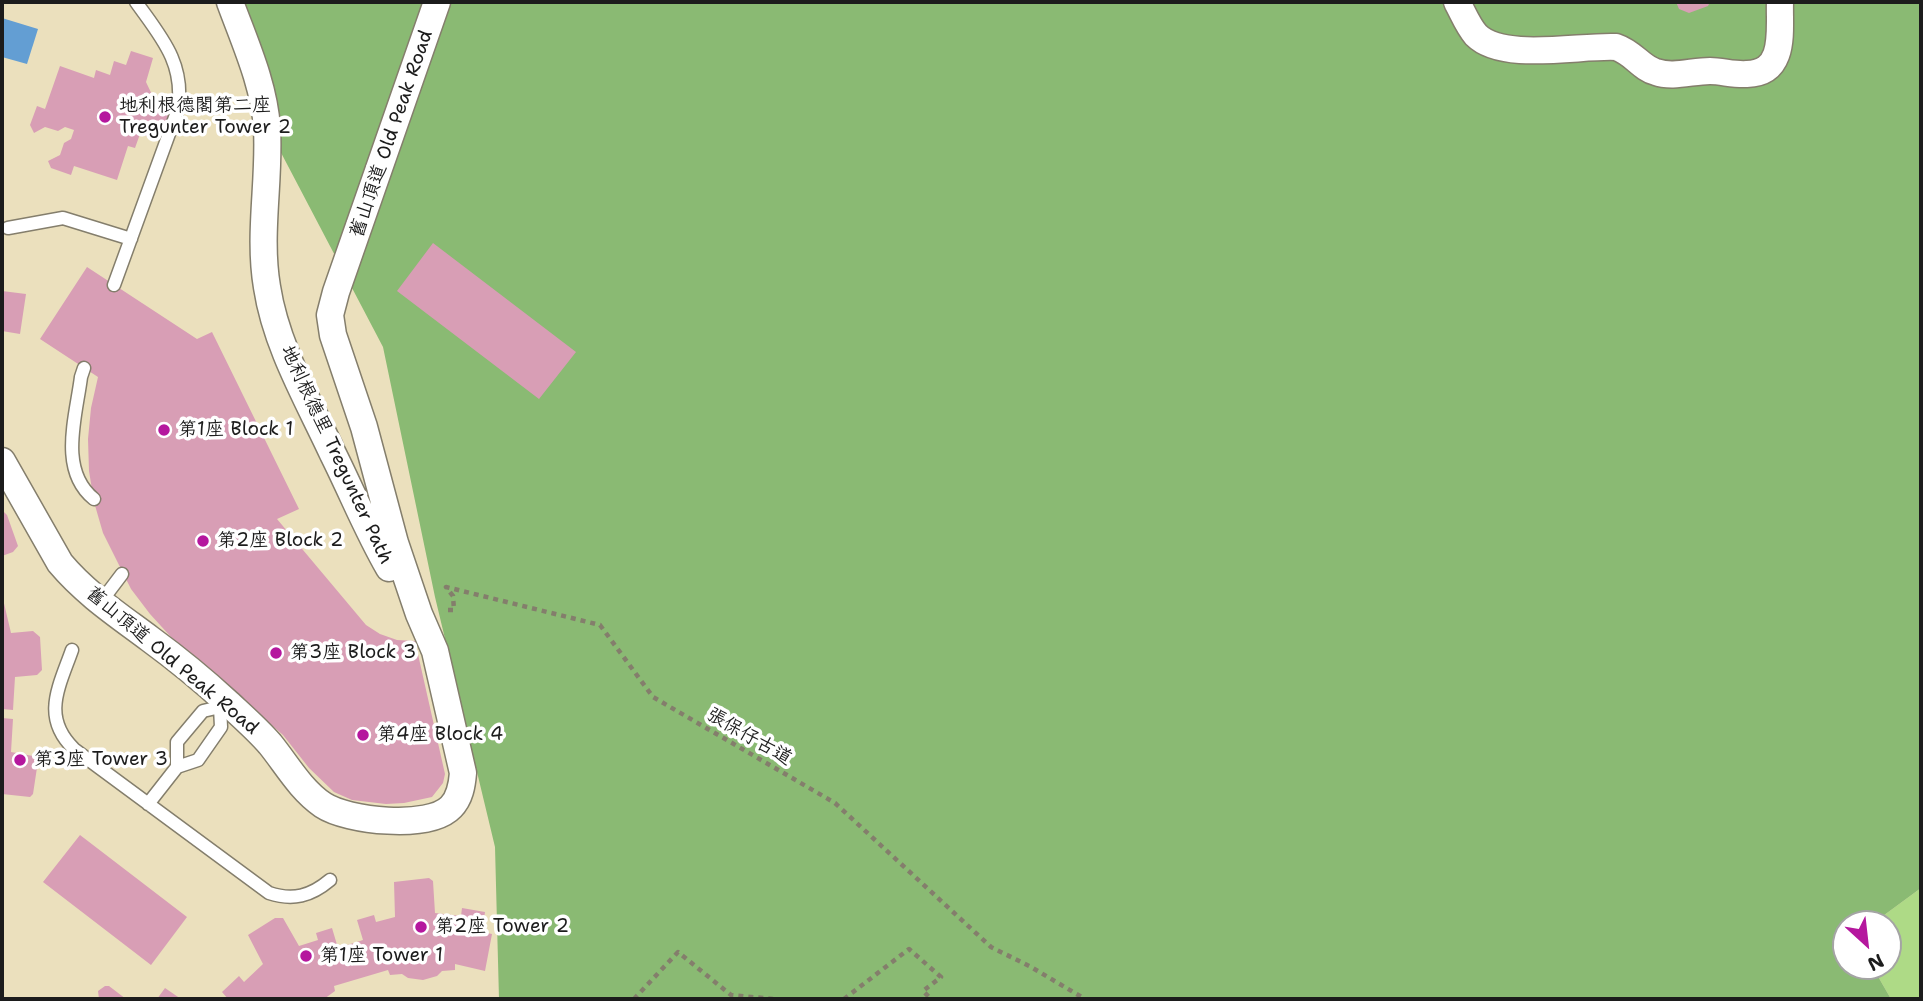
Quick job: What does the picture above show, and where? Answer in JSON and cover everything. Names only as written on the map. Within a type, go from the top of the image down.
[{"type":"street","name":"地利根德里 Tregunter Path","points":[[230,2],[256,74],[266,116],[264,265],[269,300],[279,336],[383,557],[419,614]]},
{"type":"street","name":"舊山頂道 Old Peak Road","points":[[2,461],[60,563],[100,603],[163,649],[222,704],[264,738],[307,791],[333,810],[353,816],[385,820],[429,817],[450,809],[457,798],[463,773],[435,651],[419,614],[387,520],[357,405],[333,335],[330,315],[437,2]]},
{"type":"street","points":[[1457,2],[1473,31],[1486,42],[1536,50],[1616,47],[1628,51],[1650,70],[1668,75],[1713,71],[1747,74],[1765,70],[1779,52],[1780,2]]},
{"type":"lane","points":[[114,285],[178,109],[180,95],[180,80],[171,54],[136,2]]},
{"type":"lane","points":[[8,228],[63,218],[131,239]]},
{"type":"lane","points":[[84,368],[71,457],[80,484],[94,499]]},
{"type":"lane","points":[[100,603],[122,574]]},
{"type":"lane","points":[[72,650],[55,704],[58,729],[64,740],[74,749],[269,893],[295,898],[320,889],[330,880]]},
{"type":"lane","points":[[148,804],[177,767],[198,760],[221,727],[222,704],[203,711],[177,742],[177,767]]},
{"type":"path","name":"張保仔古道","points":[[419,614],[454,610],[453,596],[446,587],[600,625],[653,697],[835,803],[991,947],[1085,999]]},
{"type":"path","points":[[844,999],[909,949],[941,977],[923,991],[931,999]]},
{"type":"path","points":[[634,999],[678,952],[731,995],[772,999]]},
{"type":"green space","points":[[217,2],[1921,2],[1921,888],[1891,910],[1832,910],[1832,980],[1880,980],[1891,999],[499,999],[495,847],[435,597],[383,347],[267,126]]},
{"type":"green space","points":[[1921,888],[1921,999],[1891,999],[1880,980],[1902,980],[1902,910],[1891,910]]},
{"type":"water","points":[[2,18],[38,29],[27,64],[2,57]]},
{"type":"building","points":[[1676,2],[1710,2],[1708,6],[1689,13],[1679,9]]},
{"type":"building","name":"地利根德閣第二座 Tregunter Tower 2","points":[[131,51],[153,58],[146,82],[155,101],[179,109],[172,132],[158,127],[154,139],[140,134],[135,148],[128,146],[117,180],[74,166],[71,175],[51,168],[48,161],[60,155],[64,143],[71,139],[74,130],[65,127],[58,131],[45,127],[34,133],[30,125],[37,106],[45,109],[60,66],[94,78],[96,70],[110,75],[114,61],[126,65]]},
{"type":"building","points":[[433,243],[576,352],[539,399],[397,291]]},
{"type":"building","points":[[87,267],[197,339],[212,332],[299,509],[277,519],[366,625],[397,640],[415,641],[445,774],[443,783],[432,797],[386,804],[352,800],[334,792],[309,768],[283,735],[171,637],[131,589],[103,533],[89,471],[88,439],[98,377],[40,339]]},
{"type":"building","points":[[2,291],[26,294],[20,334],[2,331]]},
{"type":"building","points":[[2,510],[7,515],[18,546],[13,552],[2,556]]},
{"type":"building","points":[[3,599],[11,633],[33,631],[40,637],[42,670],[37,675],[15,677],[13,710],[2,709]]},
{"type":"building","name":"第3座 Tower 3","points":[[2,718],[13,719],[11,752],[33,756],[38,761],[33,794],[30,797],[2,794]]},
{"type":"building","points":[[80,835],[187,917],[151,965],[43,882]]},
{"type":"building","points":[[429,878],[433,881],[435,913],[461,916],[462,908],[485,912],[482,932],[492,934],[485,971],[455,964],[455,970],[442,971],[437,976],[423,980],[408,978],[402,974],[390,975],[388,970],[334,986],[335,991],[324,999],[228,999],[222,992],[239,976],[244,982],[263,964],[248,935],[275,918],[283,918],[299,946],[318,940],[316,933],[332,928],[338,948],[363,940],[357,920],[374,915],[376,922],[395,917],[394,882]]},
{"type":"building","points":[[109,986],[126,999],[99,999],[98,991]]},
{"type":"building","points":[[165,988],[181,999],[157,999]]},
{"type":"place","name":"地利根德閣第二座 Tregunter Tower 2","points":[[105,117]]},
{"type":"place","name":"第1座 Block 1","points":[[164,430]]},
{"type":"place","name":"第2座 Block 2","points":[[203,541]]},
{"type":"place","name":"第3座 Block 3","points":[[276,653]]},
{"type":"place","name":"第4座 Block 4","points":[[363,735]]},
{"type":"place","name":"第3座 Tower 3","points":[[20,760]]},
{"type":"place","name":"第2座 Tower 2","points":[[421,927]]},
{"type":"place","name":"第1座 Tower 1","points":[[306,956]]}]
